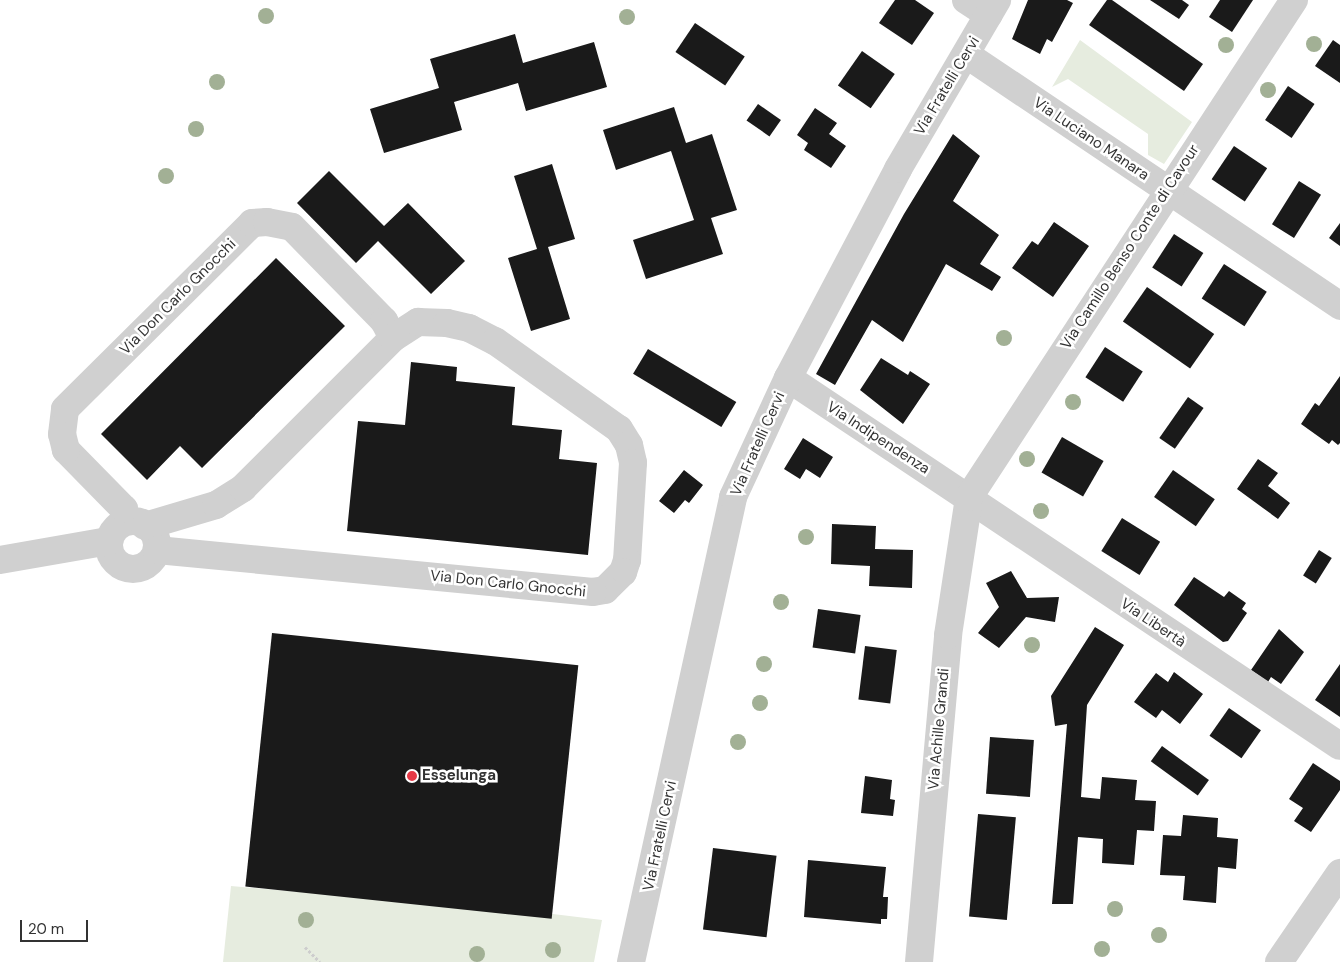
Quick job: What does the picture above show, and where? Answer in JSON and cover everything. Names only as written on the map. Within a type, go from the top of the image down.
[{"type":"street","points":[[966,0],[993,7]]},
{"type":"street","name":"Via Camillo Benso Conte di Cavour","points":[[969,497],[1166,190],[1294,0]]},
{"type":"street","name":"Via Fratelli Cervi","points":[[631,962],[733,497],[788,378],[898,169],[967,55],[993,7]]},
{"type":"street","name":"Via Luciano Manara","points":[[967,55],[1340,306]]},
{"type":"street","name":"Via Don Carlo Gnocchi","points":[[134,535],[124,509],[66,450],[62,434],[65,409],[252,223],[267,222],[292,227],[384,321],[393,338]]},
{"type":"street","name":"Via Don Carlo Gnocchi","points":[[0,560],[134,535],[216,505],[243,488],[393,338],[418,322],[447,323],[475,330],[620,429],[629,445],[633,463],[627,560],[623,572],[605,590],[593,592],[134,535]]},
{"type":"street","name":"Via Indipendenza","points":[[788,378],[969,497]]},
{"type":"street","name":"Via Libertà","points":[[969,497],[1163,631],[1340,746]]},
{"type":"street","name":"Via Achille Grandi","points":[[919,962],[948,635],[969,497]]},
{"type":"street","points":[[1279,962],[1340,873]]},
{"type":"path","points":[[305,947],[320,962]]},
{"type":"shaded area","points":[[1080,40],[1192,122],[1164,164],[1148,155],[1148,134],[1068,79],[1052,87]]},
{"type":"shaded area","points":[[231,886],[553,914],[602,920],[594,962],[223,962]]},
{"type":"building","points":[[895,0],[915,0],[934,13],[912,45],[879,23]]},
{"type":"building","points":[[1028,0],[1067,0],[1073,3],[1052,42],[1047,39],[1040,54],[1012,39]]},
{"type":"building","points":[[1107,0],[1112,0],[1203,64],[1184,91],[1089,25]]},
{"type":"building","points":[[1150,0],[1182,0],[1189,5],[1179,19]]},
{"type":"building","points":[[1220,0],[1253,0],[1232,32],[1209,17]]},
{"type":"building","points":[[695,23],[745,57],[725,86],[675,52]]},
{"type":"building","points":[[515,34],[523,63],[594,42],[607,87],[526,111],[518,83],[454,102],[462,130],[384,153],[370,109],[439,88],[430,59]]},
{"type":"building","points":[[1333,40],[1340,45],[1340,83],[1315,66]]},
{"type":"building","points":[[862,51],[895,74],[871,108],[838,85]]},
{"type":"building","points":[[1288,86],[1315,104],[1292,138],[1265,120]]},
{"type":"building","points":[[758,104],[781,120],[769,136],[747,120]]},
{"type":"building","points":[[674,107],[686,143],[712,134],[737,210],[711,218],[723,254],[646,279],[633,240],[694,220],[671,151],[616,170],[603,130]]},
{"type":"building","points":[[815,108],[837,123],[829,134],[846,146],[831,168],[804,150],[808,143],[797,135]]},
{"type":"building","points":[[953,134],[980,156],[953,201],[999,235],[980,264],[1001,277],[992,291],[946,264],[903,342],[872,320],[835,385],[816,374],[904,214]]},
{"type":"building","points":[[1234,146],[1267,168],[1245,202],[1212,179]]},
{"type":"building","points":[[552,164],[575,239],[548,247],[570,319],[531,331],[508,258],[537,249],[514,176]]},
{"type":"building","points":[[329,171],[384,226],[408,203],[465,261],[431,294],[378,241],[356,263],[297,203]]},
{"type":"building","points":[[1299,181],[1321,195],[1294,238],[1272,224]]},
{"type":"building","points":[[1054,222],[1089,246],[1053,297],[1012,268],[1032,241],[1038,245]]},
{"type":"building","points":[[1340,223],[1340,246],[1329,238]]},
{"type":"building","points":[[1174,234],[1203,253],[1182,287],[1152,268]]},
{"type":"building","points":[[276,258],[345,326],[202,468],[180,446],[147,480],[101,434]]},
{"type":"building","points":[[1224,264],[1267,292],[1244,326],[1202,298]]},
{"type":"building","points":[[1147,287],[1214,334],[1190,368],[1123,321]]},
{"type":"building","points":[[1105,347],[1143,372],[1123,402],[1085,377]]},
{"type":"building","points":[[648,349],[736,402],[721,427],[633,374]]},
{"type":"building","points":[[881,358],[908,375],[910,371],[930,384],[903,424],[860,390]]},
{"type":"building","points":[[411,362],[457,367],[456,381],[515,387],[512,425],[562,430],[559,459],[597,463],[588,555],[347,531],[358,421],[405,425]]},
{"type":"building","points":[[1340,376],[1340,443],[1338,445],[1332,440],[1329,444],[1301,424],[1315,403],[1319,406]]},
{"type":"building","points":[[1188,397],[1204,408],[1175,449],[1159,438]]},
{"type":"building","points":[[1062,437],[1104,461],[1083,497],[1042,473]]},
{"type":"building","points":[[803,438],[833,457],[820,478],[806,469],[800,479],[784,469]]},
{"type":"building","points":[[1258,459],[1278,473],[1268,486],[1290,503],[1278,519],[1237,489]]},
{"type":"building","points":[[684,470],[703,485],[689,503],[685,500],[674,513],[659,501]]},
{"type":"building","points":[[1173,470],[1215,499],[1196,526],[1154,497]]},
{"type":"building","points":[[1122,518],[1160,542],[1139,575],[1101,551]]},
{"type":"building","points":[[832,524],[876,526],[875,549],[913,550],[912,588],[869,586],[870,566],[831,564]]},
{"type":"building","points":[[1319,550],[1332,558],[1316,583],[1303,575]]},
{"type":"building","points":[[1011,571],[1027,598],[1059,597],[1055,622],[1026,617],[999,648],[978,633],[999,607],[986,583]]},
{"type":"building","points":[[1194,577],[1224,597],[1229,591],[1246,603],[1242,609],[1247,613],[1228,641],[1223,642],[1174,605]]},
{"type":"building","points":[[818,609],[861,615],[855,654],[813,648]]},
{"type":"building","points":[[1095,627],[1124,645],[1087,705],[1081,797],[1100,799],[1102,777],[1137,780],[1135,800],[1156,801],[1154,831],[1137,830],[1134,865],[1102,863],[1103,839],[1078,837],[1073,904],[1052,904],[1067,724],[1055,726],[1051,696]]},
{"type":"building","points":[[1279,629],[1304,652],[1281,684],[1271,677],[1268,682],[1251,670]]},
{"type":"building","name":"Esselunga","points":[[272,633],[578,665],[552,919],[245,887]]},
{"type":"building","points":[[865,646],[897,650],[890,703],[858,700]]},
{"type":"building","points":[[1340,664],[1340,717],[1315,700]]},
{"type":"building","points":[[1174,672],[1203,694],[1180,724],[1162,710],[1156,718],[1134,702],[1156,673],[1168,682]]},
{"type":"building","points":[[1229,708],[1261,730],[1241,758],[1209,736]]},
{"type":"building","points":[[990,737],[1034,740],[1030,797],[986,794]]},
{"type":"building","points":[[1162,746],[1209,780],[1198,795],[1151,761]]},
{"type":"building","points":[[1313,763],[1340,781],[1340,790],[1311,832],[1294,821],[1303,808],[1289,799]]},
{"type":"building","points":[[865,776],[892,780],[890,799],[895,800],[893,816],[861,813]]},
{"type":"building","points":[[978,814],[1016,817],[1007,920],[969,917]]},
{"type":"building","points":[[1183,815],[1218,818],[1217,837],[1238,839],[1236,869],[1218,867],[1216,903],[1183,900],[1185,876],[1160,875],[1163,835],[1181,836]]},
{"type":"building","points":[[713,848],[777,856],[767,937],[703,929]]},
{"type":"building","points":[[808,860],[886,867],[883,897],[888,897],[887,919],[881,919],[881,924],[804,917]]},
{"type":"place","name":"Esselunga","points":[[412,776]]}]
